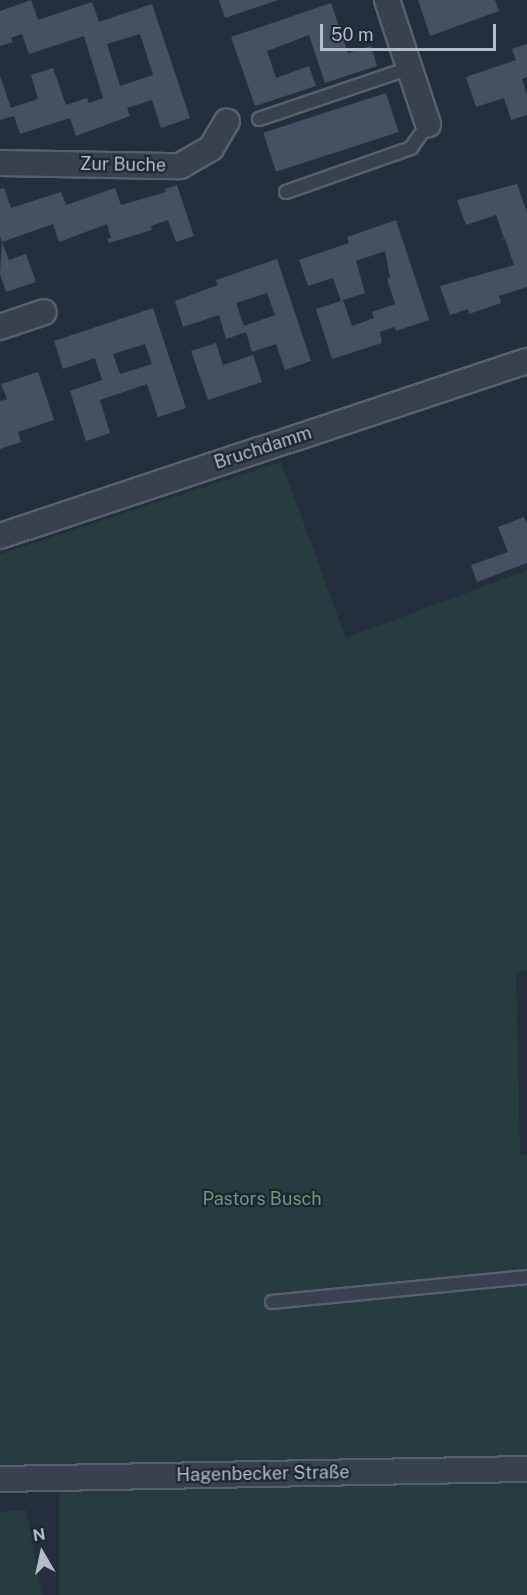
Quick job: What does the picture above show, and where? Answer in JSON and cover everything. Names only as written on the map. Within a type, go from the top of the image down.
[{"type":"street","points":[[387,0],[429,124]]},
{"type":"street","name":"Zur Buche","points":[[0,163],[180,166],[211,148],[227,121]]},
{"type":"street","points":[[0,327],[44,312]]},
{"type":"street","name":"Bruchdamm","points":[[0,536],[527,361]]},
{"type":"street","name":"Hagenbecker Straße","points":[[0,1479],[527,1469]]},
{"type":"lane","points":[[259,119],[410,68]]},
{"type":"lane","points":[[286,192],[411,148],[429,124]]},
{"type":"lane","points":[[272,1302],[527,1277]]},
{"type":"green space","name":"Pastors Busch","points":[[281,462],[346,638],[527,570],[527,970],[516,973],[520,1154],[527,1156],[527,1456],[0,1469],[0,554]]},
{"type":"green space","points":[[59,1477],[527,1477],[527,1595],[59,1595]]},
{"type":"green space","points":[[26,1510],[42,1595],[0,1595],[0,1512]]},
{"type":"building","points":[[31,0],[38,20],[92,2],[99,22],[152,4],[190,118],[161,128],[152,100],[127,108],[130,116],[76,136],[70,118],[20,134],[14,116],[0,120],[0,76],[11,108],[38,99],[31,75],[53,68],[66,105],[87,98],[89,103],[103,98],[84,36],[29,54],[22,34],[11,38],[13,42],[0,46],[0,11]],"holes":[[[140,34],[153,75],[120,86],[107,44]]]},
{"type":"building","points":[[219,0],[278,0],[225,18]]},
{"type":"building","points":[[418,0],[495,0],[499,11],[430,36]]},
{"type":"building","points":[[331,3],[348,53],[371,46],[377,66],[325,83],[309,35],[267,51],[276,78],[309,66],[316,86],[255,106],[231,37]]},
{"type":"building","points":[[527,44],[527,77],[522,79],[527,95],[527,115],[511,120],[504,98],[476,107],[466,77],[516,60],[512,49]]},
{"type":"building","points":[[386,93],[399,132],[276,172],[263,133]]},
{"type":"building","points":[[517,184],[527,213],[527,287],[499,296],[501,303],[469,314],[468,309],[450,315],[440,286],[514,265],[505,239],[499,240],[504,238],[496,215],[466,225],[457,200]]},
{"type":"building","points":[[177,185],[194,236],[176,242],[168,220],[151,226],[152,230],[109,243],[107,239],[111,238],[107,224],[59,242],[53,224],[2,242],[0,236],[0,189],[4,188],[11,208],[61,192],[66,205],[115,188],[121,205],[166,192],[165,189]]},
{"type":"building","points":[[396,220],[429,320],[396,331],[394,327],[380,332],[382,343],[332,359],[316,309],[341,301],[333,278],[308,286],[299,260],[349,243],[347,237]],"holes":[[[385,251],[390,277],[387,279],[395,304],[372,312],[374,318],[352,326],[343,300],[365,293],[356,261]]]},
{"type":"building","points":[[2,242],[9,260],[26,254],[36,282],[6,292],[0,274]]},
{"type":"building","points":[[277,259],[311,361],[285,370],[276,344],[252,352],[246,332],[226,339],[219,315],[183,327],[175,301],[218,285],[216,280]],"holes":[[[267,293],[275,315],[244,326],[236,303]]]},
{"type":"building","points":[[153,308],[186,408],[158,417],[147,384],[100,400],[110,433],[86,441],[70,391],[102,380],[95,358],[63,369],[54,341]],"holes":[[[145,344],[152,364],[120,374],[113,354]]]},
{"type":"building","points":[[216,343],[223,365],[253,355],[262,382],[208,400],[191,351]]},
{"type":"building","points":[[38,372],[54,420],[18,432],[21,442],[0,449],[0,401],[7,399],[1,384]]},
{"type":"building","points":[[524,517],[527,524],[527,563],[477,582],[471,565],[508,552],[498,527]]}]
